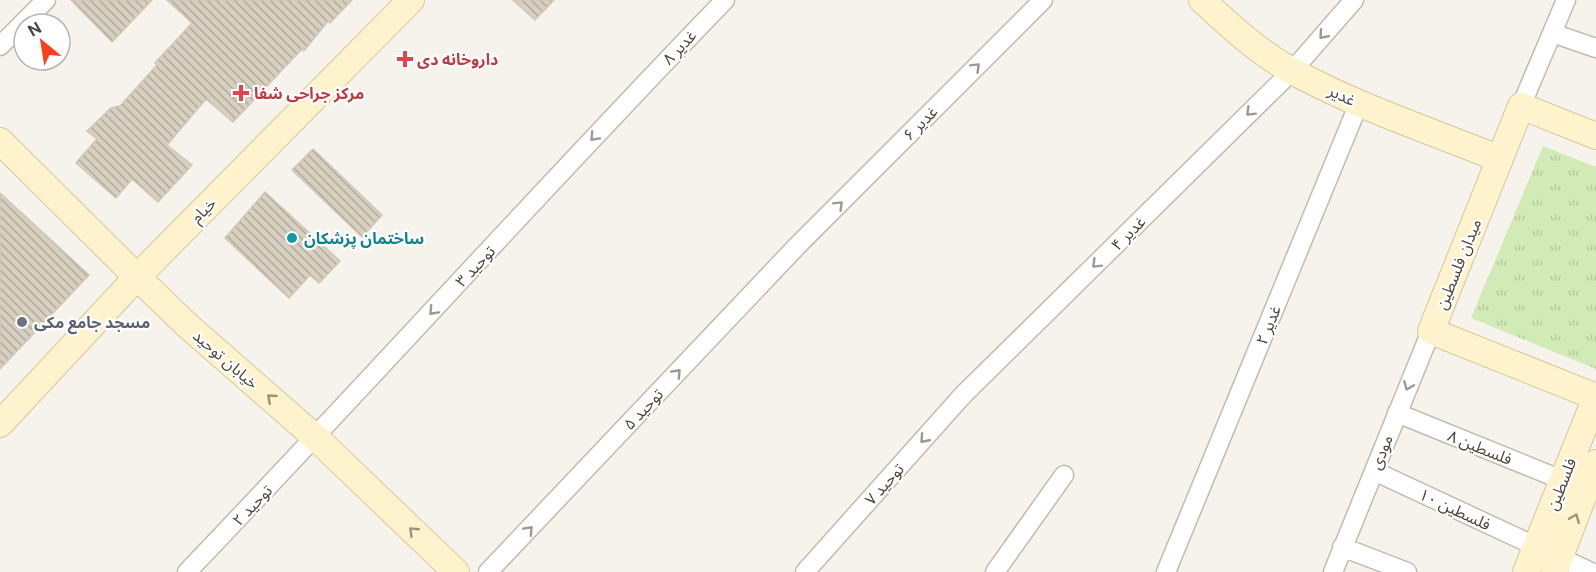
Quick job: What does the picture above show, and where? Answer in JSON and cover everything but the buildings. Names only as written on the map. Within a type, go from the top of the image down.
[{"type":"street","points":[[0,46],[46,0]]},
{"type":"street","name":"خیام","points":[[0,424],[137,277],[411,0]]},
{"type":"street","name":"غدیر ۸","points":[[634,94],[725,0]]},
{"type":"street","name":"غدیر ۶","points":[[797,246],[1043,0]]},
{"type":"street","name":"غدیر","points":[[1202,0],[1251,44],[1292,71],[1359,103],[1500,159]]},
{"type":"street","name":"غدیر ۴","points":[[963,395],[1292,71],[1354,0]]},
{"type":"street","points":[[1566,0],[1521,106],[1596,136]]},
{"type":"street","points":[[1552,33],[1596,48]]},
{"type":"street","name":"توحید ۳","points":[[316,438],[634,94]]},
{"type":"street","name":"غدیر ۲","points":[[1166,572],[1359,103]]},
{"type":"street","name":"میدان فلسطین","points":[[1521,106],[1431,332],[1596,397]]},
{"type":"street","name":"خیابان توحید","points":[[0,141],[188,326],[316,438],[456,572]]},
{"type":"street","name":"توحید ۵","points":[[488,572],[797,246]]},
{"type":"street","name":"مودی","points":[[1333,572],[1431,332]]},
{"type":"street","name":"توحید ۷","points":[[805,572],[963,395]]},
{"type":"street","name":"فلسطین","points":[[1526,572],[1596,397]]},
{"type":"street","name":"فلسطین ۸","points":[[1397,413],[1591,492]]},
{"type":"street","name":"توحید ۲","points":[[187,572],[316,438]]},
{"type":"street","name":"فلسطین","points":[[1556,565],[1591,492],[1596,464]]},
{"type":"street","name":"فلسطین ۱۰","points":[[1374,471],[1536,548],[1556,565],[1591,572]]},
{"type":"street","points":[[995,572],[1064,475]]},
{"type":"street","points":[[1342,547],[1407,572]]},
{"type":"green space","points":[[1543,146],[1596,167],[1596,369],[1471,318]]},
{"type":"place","name":"داروخانه دی","points":[[405,59]]},
{"type":"place","name":"مرکز جراحی شفا","points":[[241,93]]},
{"type":"place","name":"ساختمان پزشکان","points":[[292,238]]},
{"type":"place","name":"مسجد جامع مکی","points":[[22,322]]}]
